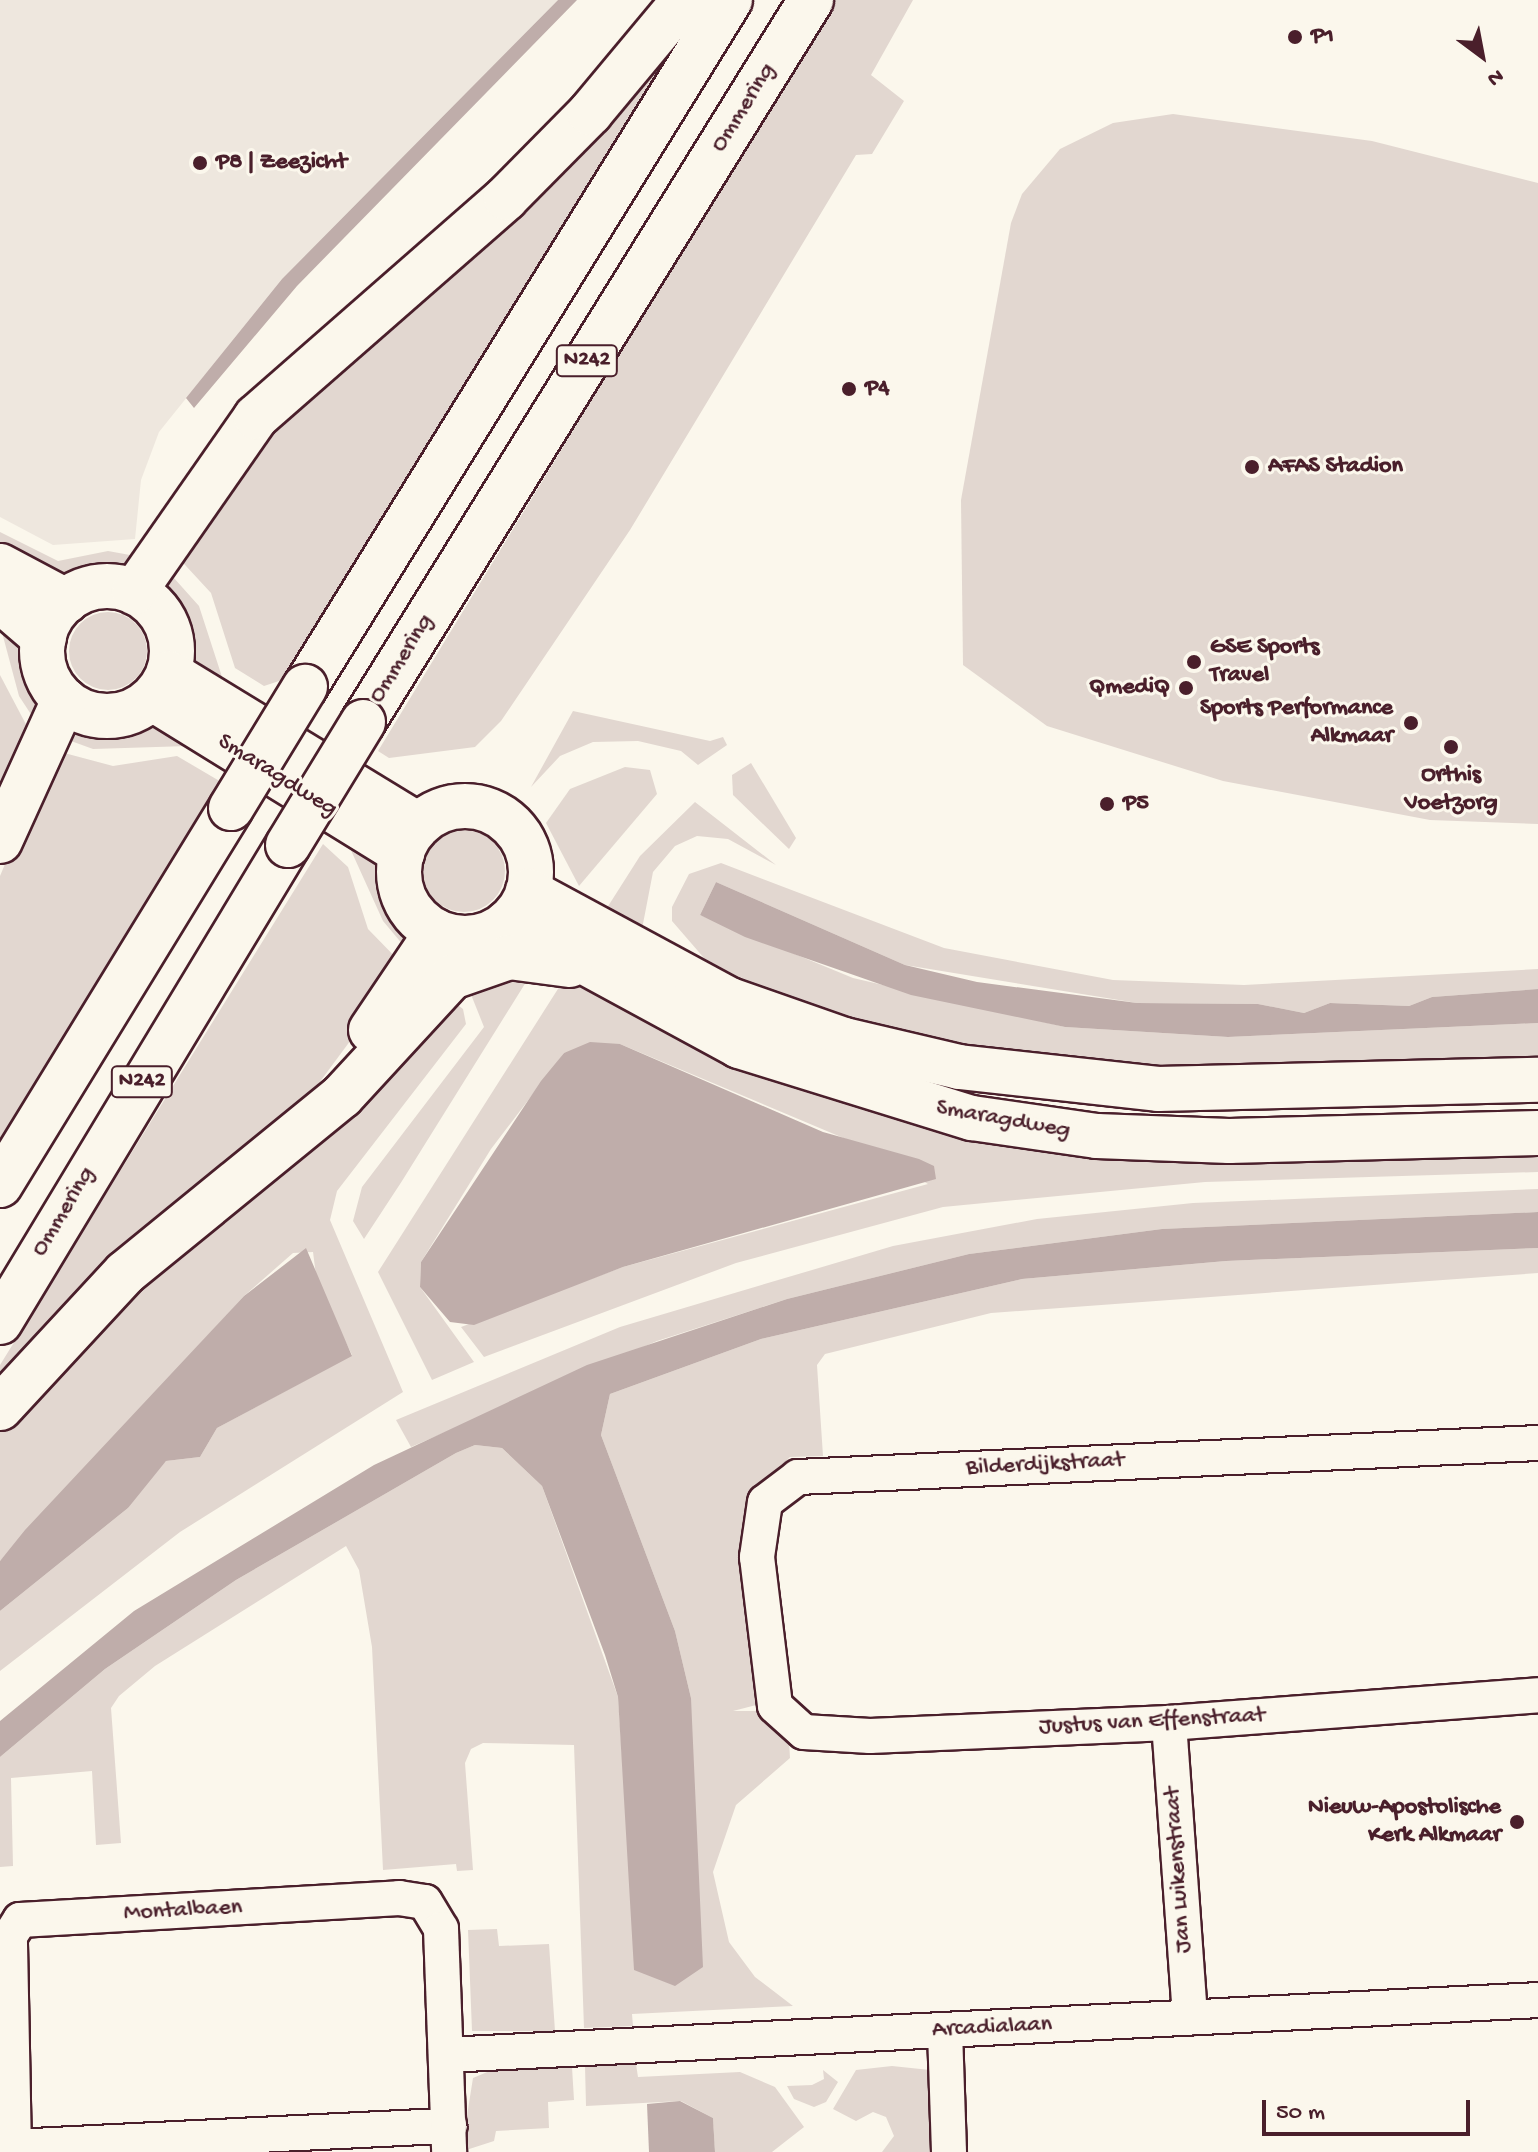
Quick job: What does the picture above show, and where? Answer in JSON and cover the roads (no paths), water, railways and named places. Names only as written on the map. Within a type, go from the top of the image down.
[{"type":"main road","points":[[134,592],[256,417],[506,198],[590,113],[684,0]]},
{"type":"main road","name":"N242","points":[[0,1185],[730,0]]},
{"type":"main road","name":"Ommering","points":[[0,1322],[363,722],[811,0]]},
{"type":"main road","points":[[0,566],[66,601]]},
{"type":"main road","points":[[94,587],[134,592],[167,625],[161,686],[118,716],[89,714],[64,700],[45,671],[44,638],[66,601],[94,587]]},
{"type":"main road","points":[[0,600],[44,638]]},
{"type":"main road","name":"Smaragdweg","points":[[161,686],[410,839]]},
{"type":"main road","points":[[0,841],[64,700]]},
{"type":"main road","points":[[450,807],[496,813],[525,845],[518,906],[471,937],[437,932],[404,897],[410,839],[450,807]]},
{"type":"main road","name":"Smaragdweg","points":[[518,906],[587,968],[687,1023],[795,1068],[998,1123],[1229,1141],[1538,1133]]},
{"type":"main road","name":"Smaragdweg","points":[[518,906],[730,1000],[844,1040],[959,1067],[1158,1089],[1538,1080]]},
{"type":"main road","points":[[299,1129],[437,932]]},
{"type":"main road","points":[[0,1408],[125,1273],[368,1072],[452,977],[509,957],[587,968]]},
{"type":"street","name":"Bilderdijkstraat","points":[[775,1706],[757,1557],[765,1502],[798,1477],[1538,1443]]},
{"type":"street","name":"Justus van Effenstraat","points":[[775,1706],[804,1732],[870,1736],[1169,1723],[1538,1695]]},
{"type":"street","name":"Jan Luikenstraat","points":[[1169,1723],[1190,2017]]},
{"type":"street","name":"Montalbaen","points":[[13,2149],[10,1936],[20,1920],[425,1902],[441,1929],[446,2055]]},
{"type":"street","name":"Arcadialaan","points":[[446,2055],[1538,2000]]},
{"type":"street","points":[[945,2031],[949,2152]]},
{"type":"street","points":[[13,2149],[449,2139],[446,2055]]},
{"type":"place","name":"P1","points":[[1295,37]]},
{"type":"place","name":"P8 | Zeezicht","points":[[200,163]]},
{"type":"place","name":"P4","points":[[849,389]]},
{"type":"place","name":"AFAS Stadion","points":[[1252,467]]},
{"type":"place","name":"GSE Sports Travel","points":[[1194,662]]},
{"type":"place","name":"QmediQ","points":[[1186,688]]},
{"type":"place","name":"Sports Performance Alkmaar","points":[[1411,723]]},
{"type":"place","name":"Orthis Voetzorg","points":[[1451,747]]},
{"type":"place","name":"P5","points":[[1107,804]]},
{"type":"place","name":"Nieuw-Apostolische Kerk Alkmaar","points":[[1517,1822]]}]
